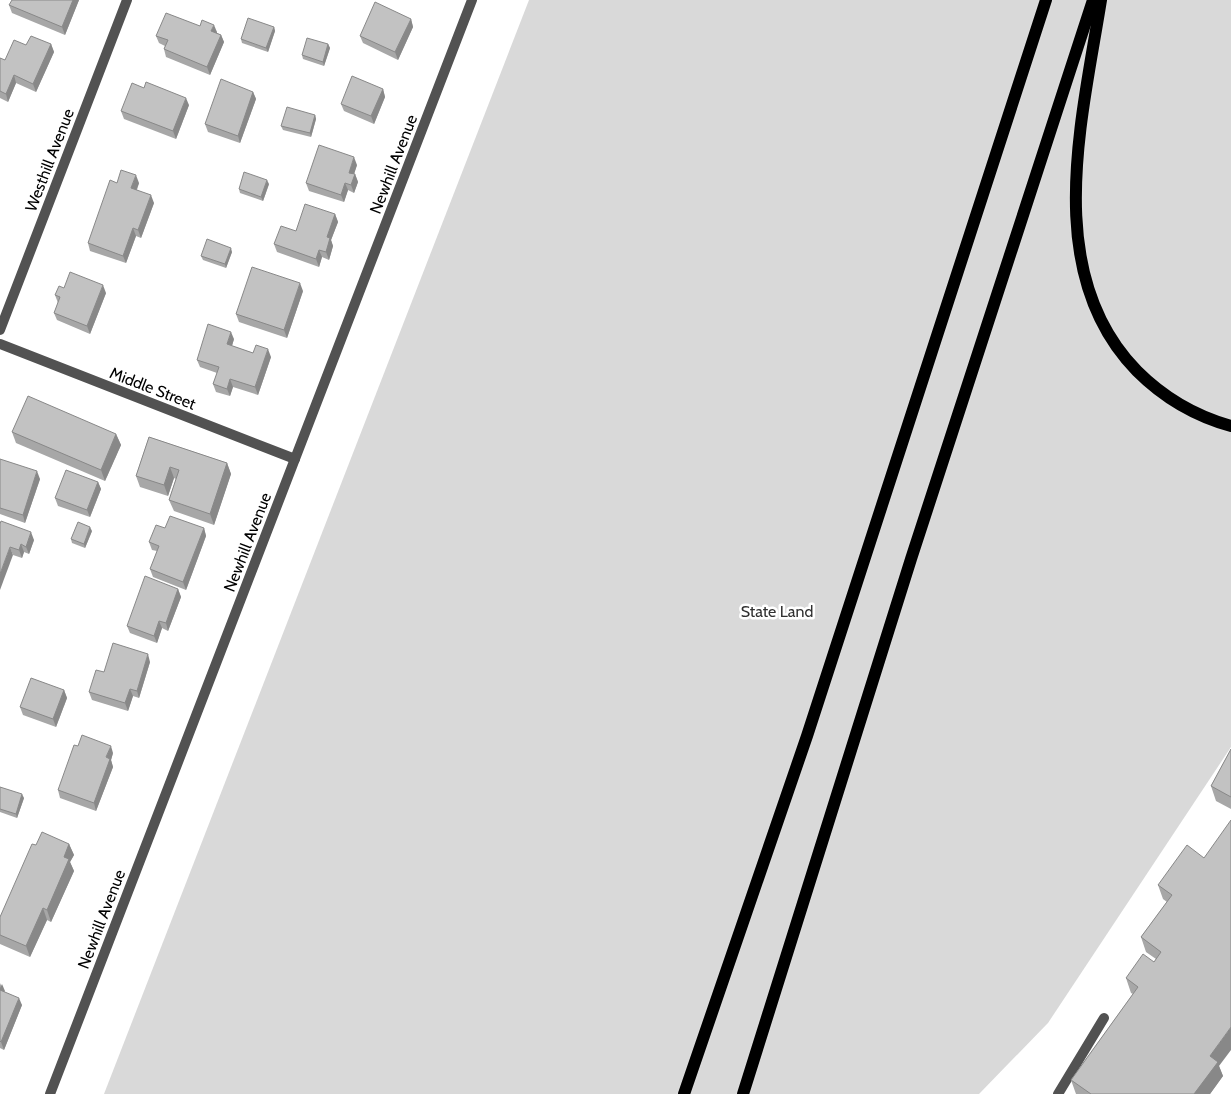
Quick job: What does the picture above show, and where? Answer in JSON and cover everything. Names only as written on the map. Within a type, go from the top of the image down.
[{"type":"main road","points":[[684,1094],[813,718],[1046,0]]},
{"type":"main road","points":[[743,1094],[911,559],[1093,0]]},
{"type":"main road","points":[[1101,0],[1080,134],[1076,183],[1081,258],[1092,300],[1113,341],[1126,359],[1145,379],[1188,410],[1212,421],[1231,426]]},
{"type":"street","name":"Westhill Avenue","points":[[0,330],[127,0]]},
{"type":"street","name":"Newhill Avenue","points":[[50,1094],[472,0]]},
{"type":"street","name":"Middle Street","points":[[0,344],[295,459]]},
{"type":"street","points":[[1058,1094],[1104,1018]]},
{"type":"green space","name":"State Land","points":[[529,0],[1231,0],[1231,747],[1048,1023],[979,1094],[104,1094]]},
{"type":"building","points":[[12,0],[73,0],[62,27],[9,5]]},
{"type":"building","points":[[375,2],[411,19],[395,52],[360,36]]},
{"type":"building","points":[[166,13],[200,26],[202,20],[214,25],[211,31],[221,35],[207,67],[164,49],[168,40],[156,36]]},
{"type":"building","points":[[248,18],[274,27],[266,48],[241,39]]},
{"type":"building","points":[[31,36],[51,44],[33,84],[14,75],[6,94],[0,91],[0,58],[5,60],[14,40],[26,45]]},
{"type":"building","points":[[307,38],[328,44],[323,62],[302,55]]},
{"type":"building","points":[[352,76],[383,89],[371,116],[341,104]]},
{"type":"building","points":[[221,79],[253,92],[238,136],[205,124]]},
{"type":"building","points":[[146,82],[186,98],[173,131],[121,111],[132,83],[144,88]]},
{"type":"building","points":[[287,107],[315,115],[310,133],[281,126]]},
{"type":"building","points":[[319,145],[354,157],[349,173],[355,174],[351,185],[345,183],[341,195],[306,183]]},
{"type":"building","points":[[121,170],[136,175],[131,188],[151,195],[138,230],[133,228],[123,256],[88,243],[110,180],[117,183]]},
{"type":"building","points":[[244,172],[267,180],[261,197],[239,189]]},
{"type":"building","points":[[305,204],[335,214],[327,237],[330,238],[326,252],[319,250],[316,259],[274,244],[281,226],[296,231]]},
{"type":"building","points":[[207,239],[231,248],[225,264],[201,256]]},
{"type":"building","points":[[252,267],[300,283],[284,330],[236,314]]},
{"type":"building","points":[[70,272],[103,285],[87,326],[54,313],[60,297],[55,295],[59,286],[64,288]]},
{"type":"building","points":[[208,324],[231,332],[227,344],[253,353],[256,345],[268,349],[255,387],[230,379],[227,389],[213,384],[219,367],[197,360]]},
{"type":"building","points":[[28,396],[116,434],[101,470],[12,432]]},
{"type":"building","points":[[149,437],[227,463],[210,514],[169,500],[179,470],[170,467],[164,485],[136,476]]},
{"type":"building","points":[[0,459],[37,471],[23,515],[0,508]]},
{"type":"building","points":[[66,470],[98,482],[87,510],[55,498]]},
{"type":"building","points":[[170,516],[204,528],[183,582],[150,569],[159,546],[149,542],[156,525],[165,528]]},
{"type":"building","points":[[1,521],[31,532],[26,547],[21,544],[19,550],[10,547],[0,574],[0,524]]},
{"type":"building","points":[[78,522],[90,527],[84,544],[71,539]]},
{"type":"building","points":[[145,576],[178,589],[166,623],[159,621],[154,636],[127,626]]},
{"type":"building","points":[[113,643],[148,654],[137,691],[130,689],[125,703],[89,692],[96,670],[104,672]]},
{"type":"building","points":[[31,678],[64,690],[53,719],[20,707]]},
{"type":"building","points":[[82,735],[111,746],[106,757],[110,759],[94,803],[58,790],[74,745],[78,746]]},
{"type":"building","points":[[1231,749],[1231,797],[1211,786]]},
{"type":"building","points":[[0,787],[22,794],[16,814],[0,809]]},
{"type":"building","points":[[1231,820],[1231,1027],[1210,1056],[1218,1062],[1194,1094],[1091,1094],[1071,1080],[1138,987],[1126,978],[1143,954],[1154,962],[1161,952],[1141,937],[1172,895],[1158,885],[1187,845],[1204,858]]},
{"type":"building","points":[[42,832],[69,844],[64,857],[69,859],[47,910],[43,908],[26,946],[0,935],[0,917],[32,844],[36,845]]},
{"type":"building","points":[[0,990],[19,998],[1,1042],[0,1041]]}]
